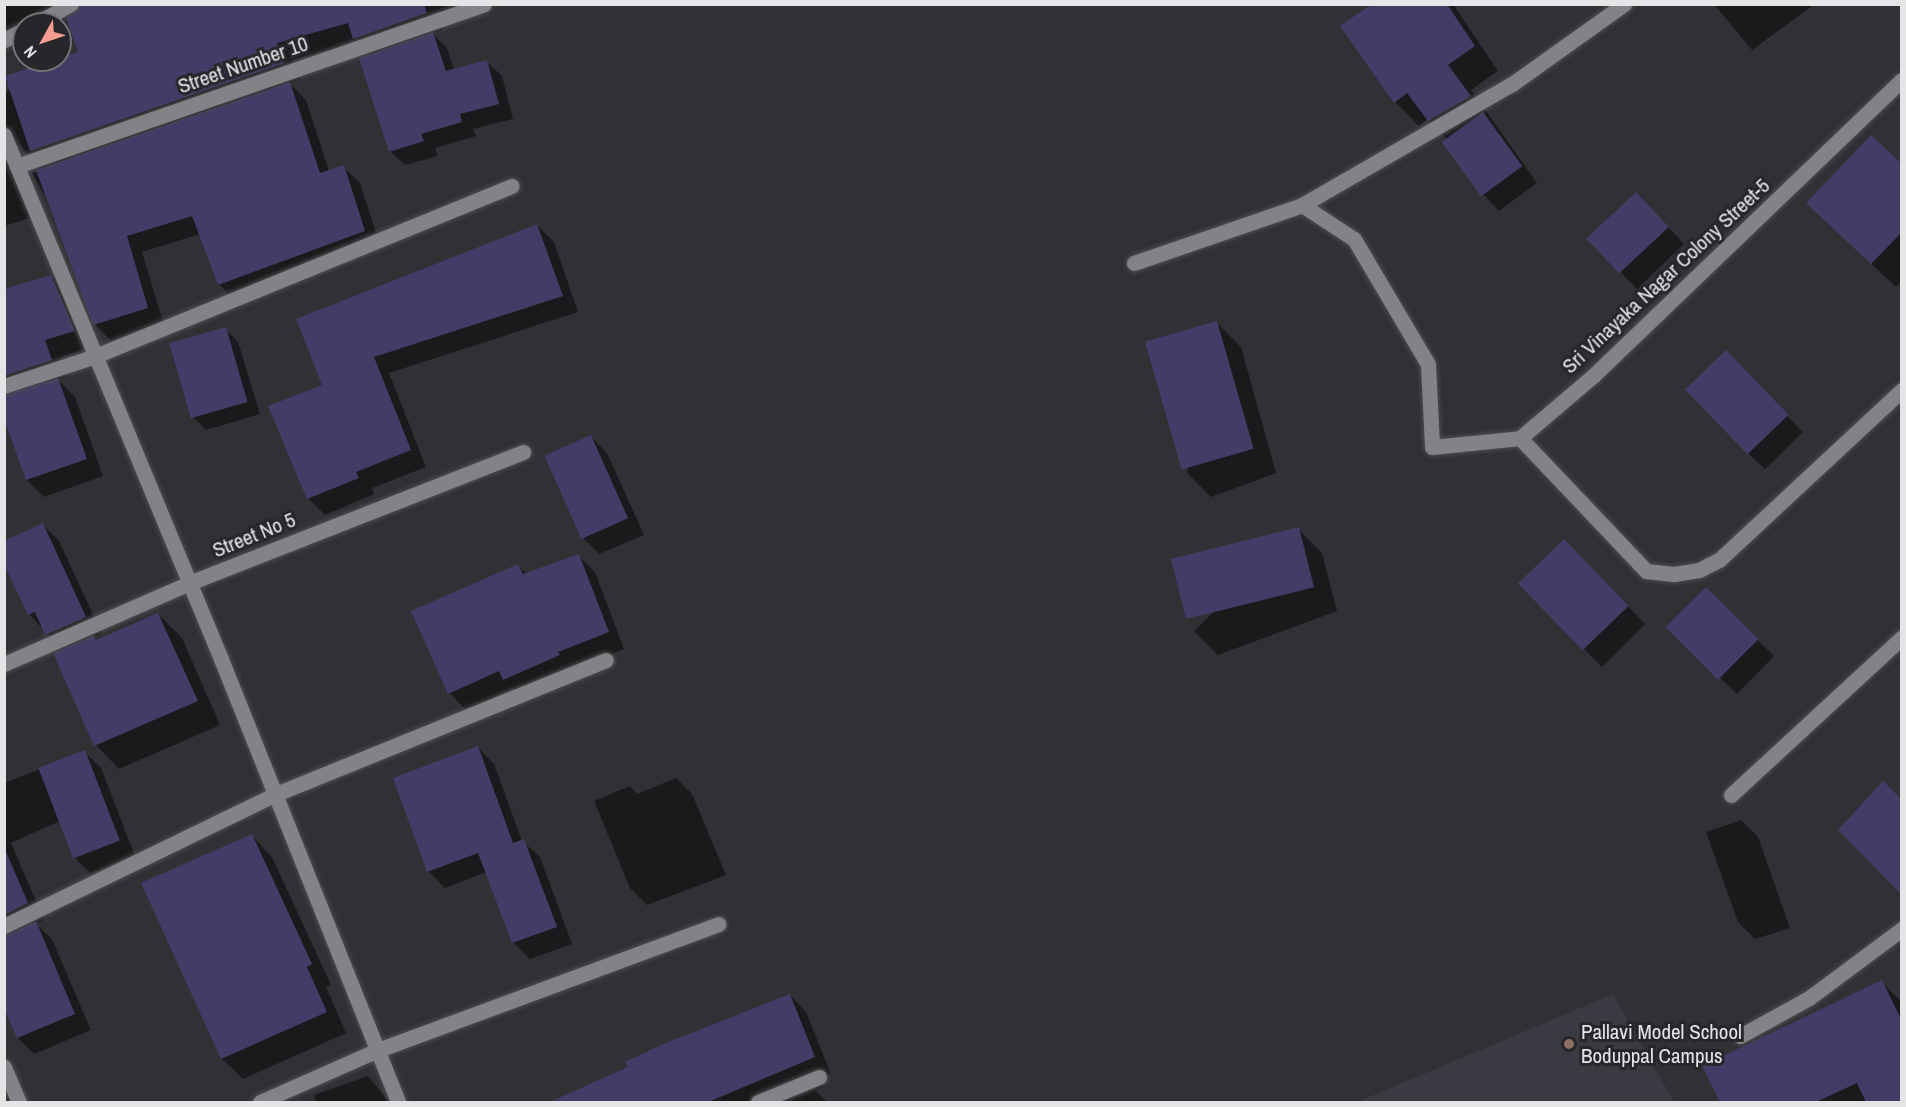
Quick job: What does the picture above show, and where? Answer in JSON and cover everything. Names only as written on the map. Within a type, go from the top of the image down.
[{"type":"street","points":[[57,12],[71,4]]},
{"type":"street","name":"Street Number 10","points":[[17,166],[484,4]]},
{"type":"street","points":[[1134,263],[1302,206],[1512,84],[1624,4]]},
{"type":"street","name":"Sri Vinayaka Nagar Colony Street-5","points":[[1520,438],[1594,375],[1902,80]]},
{"type":"street","points":[[4,135],[276,794],[398,1102]]},
{"type":"street","points":[[4,386],[94,356],[512,186]]},
{"type":"street","points":[[1302,206],[1354,239],[1428,364],[1432,447],[1520,438],[1646,571],[1674,574],[1699,570],[1719,560],[1902,390]]},
{"type":"street","name":"Street No 5","points":[[4,664],[189,583],[523,452]]},
{"type":"street","points":[[1731,795],[1902,637]]},
{"type":"street","points":[[4,926],[276,794],[606,660]]},
{"type":"street","points":[[260,1102],[378,1050],[718,924]]},
{"type":"street","points":[[1740,1036],[1809,998],[1899,931]]},
{"type":"street","points":[[4,1067],[15,1101]]},
{"type":"street","points":[[758,1102],[819,1077]]},
{"type":"shaded area","name":"Pallavi Model School Boduppal Campus","points":[[1613,994],[1674,1102],[1357,1102],[1379,1093]]},
{"type":"building","points":[[81,4],[424,4],[427,13],[353,39],[348,23],[277,43],[284,63],[30,151],[5,76],[17,72],[72,72],[72,54],[78,52],[72,35],[72,12]]},
{"type":"building","points":[[1372,4],[1447,4],[1475,46],[1448,65],[1471,96],[1428,121],[1407,93],[1394,103],[1340,26]]},
{"type":"building","points":[[433,32],[446,71],[487,60],[499,104],[460,114],[462,122],[421,134],[424,141],[389,152],[359,58]]},
{"type":"building","points":[[290,82],[320,173],[344,165],[365,231],[218,285],[192,216],[127,236],[148,308],[93,325],[36,170]]},
{"type":"building","points":[[1483,112],[1522,166],[1481,196],[1442,142]]},
{"type":"building","points":[[1871,135],[1902,164],[1902,232],[1871,264],[1806,203]]},
{"type":"building","points":[[1636,192],[1669,227],[1619,273],[1586,238]]},
{"type":"building","points":[[537,224],[563,296],[374,357],[411,450],[356,472],[359,478],[307,499],[268,406],[322,385],[296,319]]},
{"type":"building","points":[[51,275],[75,331],[45,340],[52,360],[4,376],[4,289]]},
{"type":"building","points":[[1217,321],[1254,449],[1182,470],[1145,342]]},
{"type":"building","points":[[226,327],[247,402],[191,418],[169,343]]},
{"type":"building","points":[[1726,350],[1789,415],[1748,454],[1685,390]]},
{"type":"building","points":[[58,378],[87,459],[26,480],[4,419],[4,395]]},
{"type":"building","points":[[591,435],[628,518],[581,539],[544,456]]},
{"type":"building","points":[[43,523],[86,617],[45,635],[35,612],[28,615],[4,564],[4,541]]},
{"type":"building","points":[[1299,527],[1314,587],[1186,619],[1171,559]]},
{"type":"building","points":[[1564,539],[1629,606],[1583,650],[1518,583]]},
{"type":"building","points":[[579,554],[609,632],[558,652],[560,655],[503,680],[499,671],[448,694],[411,611],[518,564],[523,574]]},
{"type":"building","points":[[1706,587],[1758,639],[1718,680],[1666,627]]},
{"type":"building","points":[[158,613],[198,701],[94,746],[53,653],[94,635],[96,640]]},
{"type":"building","points":[[478,746],[513,843],[524,839],[557,927],[512,943],[478,853],[427,872],[393,778]]},
{"type":"building","points":[[85,750],[120,841],[73,858],[38,768]]},
{"type":"building","points":[[1883,781],[1902,800],[1902,895],[1838,830]]},
{"type":"building","points":[[252,834],[312,964],[307,967],[327,1012],[221,1059],[141,883]]},
{"type":"building","points":[[4,847],[28,903],[4,915]]},
{"type":"building","points":[[36,921],[75,1014],[17,1038],[4,1008],[4,936]]},
{"type":"building","points":[[1882,980],[1902,1021],[1902,1102],[1866,1102],[1857,1083],[1816,1102],[1720,1102],[1702,1066]]},
{"type":"building","points":[[790,994],[815,1057],[708,1102],[550,1102],[628,1067],[625,1062],[661,1045]]},
{"type":"place","name":"Pallavi Model School Boduppal Campus","points":[[1569,1044]]}]
